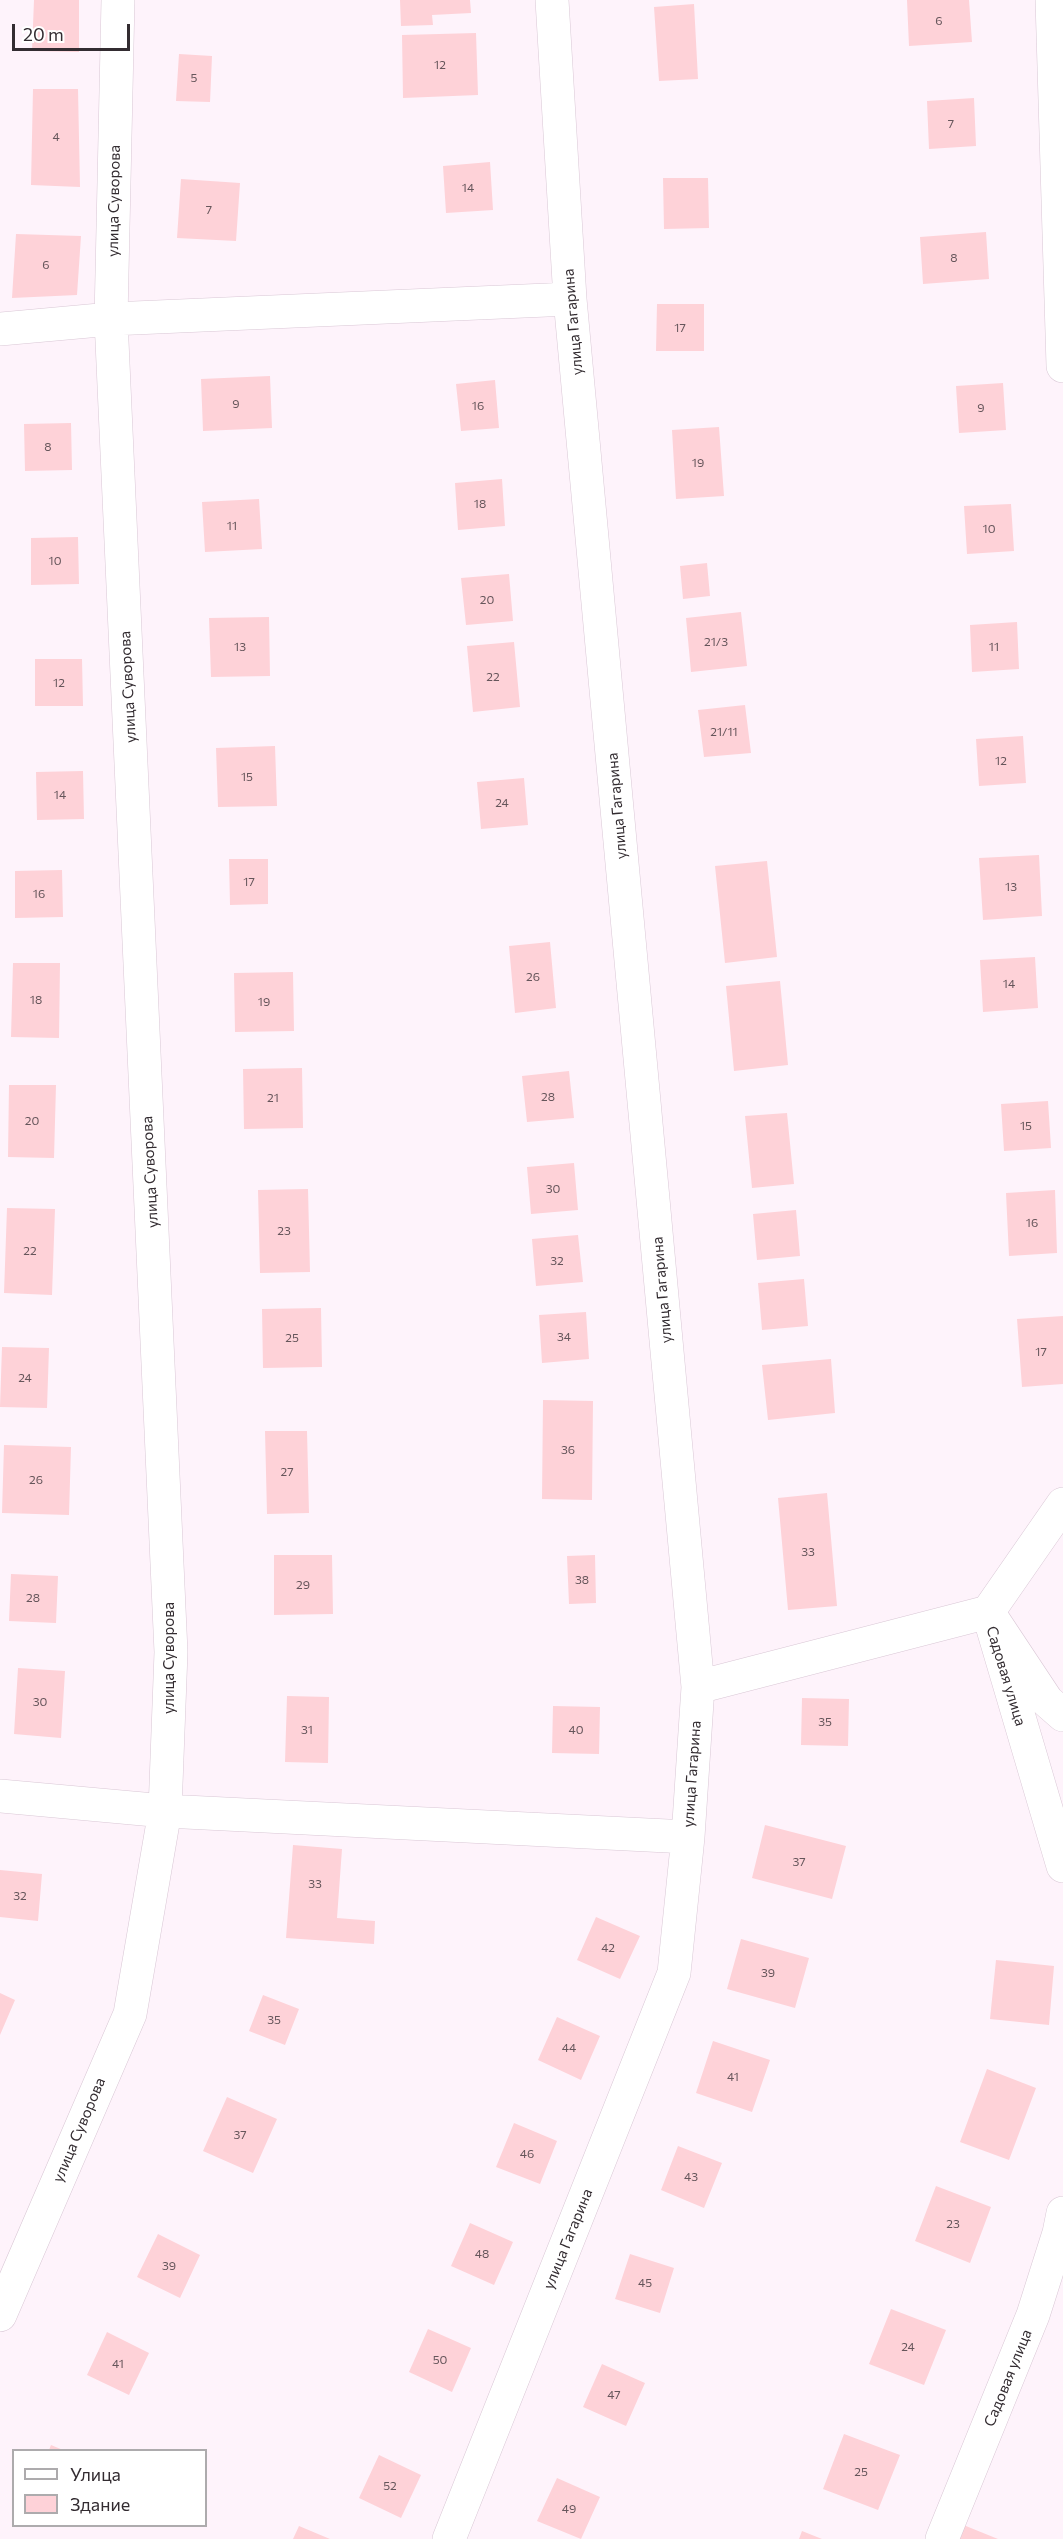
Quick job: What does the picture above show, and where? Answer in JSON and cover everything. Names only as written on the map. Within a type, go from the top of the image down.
[{"type":"street","name":"улица Суворова","points":[[0,2315],[130,2014],[165,1811],[171,1652],[111,319],[118,0]]},
{"type":"street","name":"улица Гагарина","points":[[449,2539],[674,1973],[688,1837],[698,1688],[570,299],[552,0]]},
{"type":"street","points":[[1052,0],[1059,105],[1063,366]]},
{"type":"street","points":[[0,329],[111,319],[570,299]]},
{"type":"street","name":"Садовая улица","points":[[1063,1504],[988,1612],[1063,1866]]},
{"type":"street","points":[[698,1688],[988,1612],[1047,1701],[1063,1715]]},
{"type":"street","points":[[0,1796],[165,1811],[688,1837]]},
{"type":"street","name":"Садовая улица","points":[[942,2539],[1048,2312],[1063,2213]]},
{"type":"building","points":[[34,0],[79,0],[79,52],[32,51]]},
{"type":"building","points":[[400,0],[470,0],[471,13],[432,15],[433,25],[401,26]]},
{"type":"building","points":[[907,0],[969,0],[972,42],[909,46]]},
{"type":"building","points":[[694,4],[698,79],[659,81],[654,7]]},
{"type":"building","points":[[476,33],[478,95],[403,98],[402,35]]},
{"type":"building","points":[[179,54],[212,56],[210,102],[176,101]]},
{"type":"building","points":[[33,89],[78,89],[80,187],[31,185]]},
{"type":"building","points":[[974,98],[976,146],[929,149],[927,101]]},
{"type":"building","points":[[490,162],[493,210],[446,213],[443,166]]},
{"type":"building","points":[[663,178],[708,178],[709,228],[664,229]]},
{"type":"building","points":[[181,179],[240,183],[236,241],[177,238]]},
{"type":"building","points":[[986,232],[989,279],[923,284],[920,237]]},
{"type":"building","points":[[16,234],[81,236],[77,295],[12,298]]},
{"type":"building","points":[[657,304],[704,304],[704,351],[656,351]]},
{"type":"building","points":[[270,376],[272,428],[203,431],[201,379]]},
{"type":"building","points":[[495,380],[499,428],[461,431],[456,384]]},
{"type":"building","points":[[1003,383],[1006,430],[959,433],[956,386]]},
{"type":"building","points":[[71,423],[72,470],[25,471],[24,424]]},
{"type":"building","points":[[719,427],[724,496],[676,499],[672,430]]},
{"type":"building","points":[[502,479],[505,526],[458,530],[455,483]]},
{"type":"building","points":[[259,499],[262,549],[205,552],[202,502]]},
{"type":"building","points":[[1011,504],[1014,551],[967,554],[964,506]]},
{"type":"building","points":[[78,537],[79,584],[31,585],[31,538]]},
{"type":"building","points":[[707,563],[710,596],[683,599],[680,566]]},
{"type":"building","points":[[509,574],[513,621],[466,625],[461,578]]},
{"type":"building","points":[[741,612],[747,666],[691,672],[686,618]]},
{"type":"building","points":[[269,617],[270,676],[211,677],[209,618]]},
{"type":"building","points":[[1017,622],[1019,669],[972,672],[970,625]]},
{"type":"building","points":[[514,642],[520,707],[473,712],[467,646]]},
{"type":"building","points":[[35,659],[82,659],[83,706],[35,706]]},
{"type":"building","points":[[745,705],[751,753],[704,757],[698,710]]},
{"type":"building","points":[[1023,736],[1026,783],[979,786],[976,739]]},
{"type":"building","points":[[275,746],[277,806],[218,807],[216,748]]},
{"type":"building","points":[[83,771],[84,819],[37,820],[36,772]]},
{"type":"building","points":[[524,778],[528,825],[481,829],[477,782]]},
{"type":"building","points":[[1039,855],[1042,916],[983,920],[979,858]]},
{"type":"building","points":[[229,859],[268,859],[268,904],[230,905]]},
{"type":"building","points":[[767,861],[777,957],[725,963],[715,866]]},
{"type":"building","points":[[62,870],[63,917],[15,918],[15,871]]},
{"type":"building","points":[[550,942],[556,1008],[515,1013],[509,946]]},
{"type":"building","points":[[1035,957],[1038,1008],[983,1012],[980,960]]},
{"type":"building","points":[[13,963],[60,963],[59,1038],[11,1037]]},
{"type":"building","points":[[293,972],[294,1031],[235,1032],[234,973]]},
{"type":"building","points":[[780,981],[788,1065],[734,1071],[726,986]]},
{"type":"building","points":[[302,1068],[303,1128],[244,1129],[243,1069]]},
{"type":"building","points":[[569,1071],[574,1118],[527,1122],[522,1076]]},
{"type":"building","points":[[9,1085],[56,1085],[54,1158],[8,1157]]},
{"type":"building","points":[[1048,1101],[1051,1148],[1004,1151],[1001,1104]]},
{"type":"building","points":[[787,1113],[794,1184],[752,1188],[745,1116]]},
{"type":"building","points":[[574,1163],[578,1210],[531,1214],[527,1167]]},
{"type":"building","points":[[308,1189],[310,1272],[260,1273],[258,1190]]},
{"type":"building","points":[[1055,1190],[1057,1253],[1009,1256],[1006,1193]]},
{"type":"building","points":[[7,1208],[55,1209],[52,1295],[4,1293]]},
{"type":"building","points":[[796,1210],[800,1256],[757,1260],[753,1214]]},
{"type":"building","points":[[578,1235],[583,1282],[536,1286],[532,1239]]},
{"type":"building","points":[[804,1279],[808,1326],[762,1330],[758,1283]]},
{"type":"building","points":[[321,1308],[322,1367],[263,1368],[262,1309]]},
{"type":"building","points":[[586,1312],[589,1359],[542,1363],[539,1315]]},
{"type":"building","points":[[1063,1316],[1063,1384],[1022,1387],[1017,1319]]},
{"type":"building","points":[[2,1347],[49,1348],[47,1408],[0,1407]]},
{"type":"building","points":[[831,1359],[835,1413],[768,1420],[762,1365]]},
{"type":"building","points":[[543,1400],[593,1401],[592,1500],[542,1499]]},
{"type":"building","points":[[265,1431],[307,1431],[309,1513],[267,1514]]},
{"type":"building","points":[[4,1445],[71,1447],[69,1515],[2,1513]]},
{"type":"building","points":[[827,1493],[837,1606],[788,1610],[778,1498]]},
{"type":"building","points":[[274,1555],[332,1555],[333,1614],[274,1615]]},
{"type":"building","points":[[595,1555],[596,1603],[569,1604],[567,1556]]},
{"type":"building","points":[[11,1574],[58,1576],[56,1623],[9,1621]]},
{"type":"building","points":[[18,1668],[65,1671],[61,1738],[14,1734]]},
{"type":"building","points":[[287,1696],[329,1697],[328,1763],[285,1762]]},
{"type":"building","points":[[802,1698],[849,1699],[848,1746],[801,1745]]},
{"type":"building","points":[[553,1706],[600,1707],[599,1754],[552,1753]]},
{"type":"building","points":[[765,1825],[846,1846],[832,1899],[752,1878]]},
{"type":"building","points":[[293,1845],[342,1849],[337,1918],[375,1921],[374,1944],[286,1938]]},
{"type":"building","points":[[0,1870],[42,1874],[38,1921],[0,1917]]},
{"type":"building","points":[[596,1917],[640,1936],[620,1979],[577,1960]]},
{"type":"building","points":[[741,1939],[809,1958],[795,2008],[727,1989]]},
{"type":"building","points":[[996,1960],[1054,1966],[1049,2025],[990,2019]]},
{"type":"building","points":[[0,1993],[15,2000],[0,2035]]},
{"type":"building","points":[[263,1995],[299,2009],[285,2045],[249,2031]]},
{"type":"building","points":[[557,2017],[600,2036],[581,2080],[538,2060]]},
{"type":"building","points":[[713,2041],[770,2060],[752,2112],[696,2093]]},
{"type":"building","points":[[987,2069],[1036,2088],[1009,2160],[960,2142]]},
{"type":"building","points":[[227,2097],[277,2119],[253,2173],[203,2151]]},
{"type":"building","points":[[514,2123],[557,2141],[540,2184],[496,2167]]},
{"type":"building","points":[[678,2146],[722,2163],[704,2208],[661,2190]]},
{"type":"building","points":[[936,2186],[991,2207],[970,2263],[915,2241]]},
{"type":"building","points":[[470,2223],[513,2242],[494,2285],[451,2266]]},
{"type":"building","points":[[158,2234],[200,2255],[180,2298],[137,2277]]},
{"type":"building","points":[[630,2254],[674,2268],[660,2313],[615,2299]]},
{"type":"building","points":[[891,2309],[946,2330],[924,2385],[869,2364]]},
{"type":"building","points":[[428,2329],[471,2348],[452,2392],[409,2372]]},
{"type":"building","points":[[107,2332],[149,2353],[129,2395],[87,2375]]},
{"type":"building","points":[[602,2364],[645,2383],[626,2426],[583,2407]]},
{"type":"building","points":[[844,2434],[900,2455],[878,2510],[823,2489]]},
{"type":"building","points":[[379,2455],[421,2475],[401,2518],[359,2498]]},
{"type":"building","points":[[557,2478],[600,2497],[581,2539],[537,2521]]},
{"type":"building","points":[[961,2524],[998,2539],[956,2539]]},
{"type":"building","points":[[299,2526],[330,2539],[293,2539]]},
{"type":"building","points":[[802,2531],[822,2539],[799,2539]]}]
